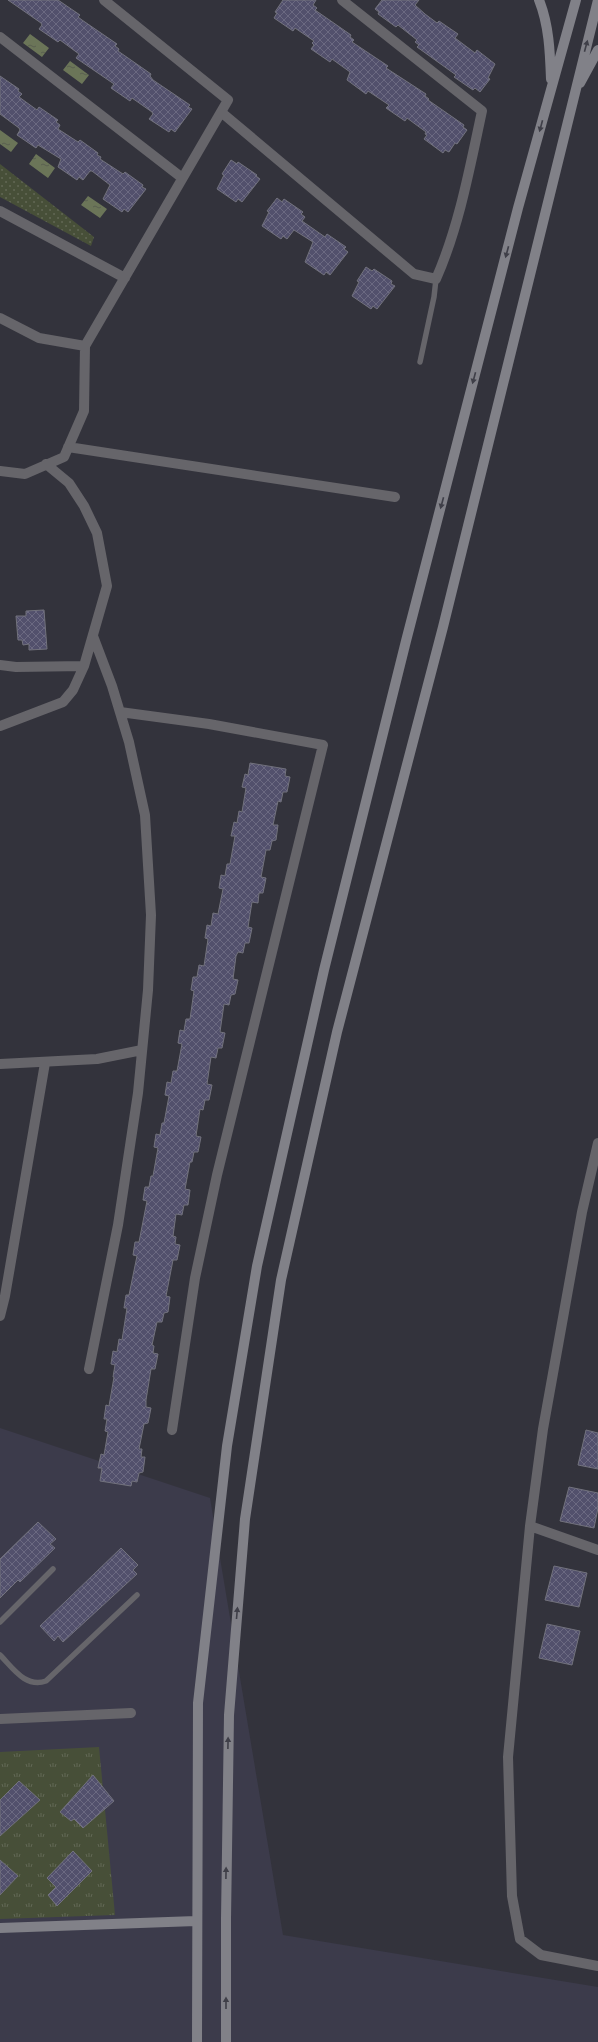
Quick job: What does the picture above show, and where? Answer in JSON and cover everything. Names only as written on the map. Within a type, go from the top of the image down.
[{"type":"street","points":[[0,471],[25,474],[64,456],[84,411],[85,346],[181,177],[228,100],[104,0]]},
{"type":"street","points":[[221,112],[414,274],[436,279],[444,260],[469,173],[482,111],[342,0]]},
{"type":"street","points":[[538,0],[542,8],[549,46],[551,89]]},
{"type":"street","points":[[197,2042],[196,1921],[198,1703],[227,1446],[257,1266],[324,970],[406,641],[551,89],[576,0]]},
{"type":"street","points":[[226,2042],[229,1715],[245,1519],[281,1280],[337,1032],[445,619],[532,271],[572,97],[598,0]]},
{"type":"street","points":[[0,37],[181,177]]},
{"type":"street","points":[[572,97],[598,50]]},
{"type":"street","points":[[0,211],[125,278]]},
{"type":"street","points":[[0,318],[39,338],[85,346]]},
{"type":"street","points":[[68,446],[395,497]]},
{"type":"street","points":[[0,726],[63,702],[73,690],[84,666],[107,586],[97,533],[84,506],[69,483],[46,464]]},
{"type":"street","points":[[89,1369],[118,1225],[138,1093],[148,990],[151,915],[146,815],[129,742],[93,636]]},
{"type":"street","points":[[0,665],[16,667],[84,666]]},
{"type":"street","points":[[120,712],[209,724],[323,745],[217,1175],[195,1278],[172,1430]]},
{"type":"street","points":[[0,1064],[45,1063],[97,1059],[142,1050]]},
{"type":"street","points":[[0,1316],[6,1296],[45,1063]]},
{"type":"street","points":[[598,1143],[594,1176],[543,1429],[530,1526],[508,1757],[512,1896],[520,1939],[541,1955],[598,1966]]},
{"type":"street","points":[[530,1526],[598,1550]]},
{"type":"street","points":[[0,1719],[131,1713]]},
{"type":"street","points":[[0,1928],[196,1921]]},
{"type":"lane","points":[[420,362],[434,297],[436,279]]},
{"type":"lane","points":[[0,1622],[53,1570]]},
{"type":"lane","points":[[0,1655],[28,1682],[46,1682],[136,1595]]},
{"type":"shaded area","points":[[0,1428],[210,1498],[283,1935],[598,1987],[598,2042],[0,2042]]},
{"type":"green space","points":[[0,164],[94,237],[91,246],[0,197]]},
{"type":"green space","points":[[99,1747],[115,1915],[0,1919],[0,1752]]},
{"type":"water","points":[[30,34],[49,48],[42,57],[23,43]]},
{"type":"water","points":[[70,61],[89,75],[82,84],[63,70]]},
{"type":"water","points":[[0,130],[18,143],[11,152],[0,144]]},
{"type":"water","points":[[36,154],[55,168],[48,178],[29,164]]},
{"type":"water","points":[[88,196],[107,209],[100,218],[81,205]]},
{"type":"building","points":[[8,0],[58,0],[80,15],[78,17],[82,20],[117,44],[115,46],[119,49],[118,51],[151,74],[150,76],[153,80],[190,105],[188,107],[192,109],[175,132],[171,129],[169,132],[149,119],[153,114],[152,112],[132,98],[130,101],[111,88],[114,84],[76,58],[79,54],[60,40],[58,42],[39,29],[42,25],[41,23]]},
{"type":"building","points":[[283,0],[316,0],[313,5],[317,8],[315,10],[351,35],[350,37],[354,40],[352,42],[388,66],[386,68],[426,94],[425,96],[429,99],[428,100],[464,125],[463,127],[467,130],[457,144],[455,143],[449,152],[445,150],[443,153],[424,139],[427,135],[425,134],[426,132],[407,118],[405,121],[386,108],[389,105],[368,91],[366,94],[347,80],[350,72],[332,59],[330,62],[311,49],[314,45],[312,43],[314,41],[295,28],[293,31],[274,18],[277,13],[275,12]]},
{"type":"building","points":[[382,0],[419,0],[415,5],[425,14],[437,23],[439,21],[458,34],[455,38],[475,53],[477,50],[495,64],[488,78],[490,79],[480,92],[475,88],[473,90],[454,77],[456,75],[417,47],[419,45],[415,42],[417,40],[398,25],[396,27],[378,14],[379,12],[375,9]]},
{"type":"building","points":[[0,76],[19,89],[18,91],[22,94],[19,97],[37,110],[39,107],[58,120],[56,122],[60,125],[58,129],[78,142],[80,140],[98,153],[97,155],[101,157],[100,159],[123,174],[125,172],[143,185],[142,187],[146,189],[128,212],[124,209],[122,212],[103,199],[110,185],[92,171],[90,171],[83,180],[79,177],[77,180],[58,167],[61,159],[38,145],[36,148],[17,135],[20,130],[19,128],[0,114]]},
{"type":"building","points":[[231,160],[237,164],[238,162],[257,175],[256,176],[260,179],[242,202],[238,199],[236,202],[217,189],[224,175],[222,174]]},
{"type":"building","points":[[277,198],[282,202],[284,199],[303,212],[301,214],[305,217],[302,221],[325,237],[327,234],[346,247],[344,249],[348,252],[330,275],[326,272],[324,275],[305,262],[313,242],[294,230],[287,239],[283,236],[281,239],[262,226],[269,212],[267,211]]},
{"type":"building","points":[[366,267],[372,271],[374,269],[392,281],[391,284],[395,286],[377,309],[373,306],[371,309],[352,296],[359,282],[357,281]]},
{"type":"building","points":[[44,610],[47,649],[29,650],[29,644],[23,645],[22,640],[18,640],[16,616],[26,616],[26,611]]},
{"type":"building","points":[[250,763],[286,769],[285,776],[290,777],[287,792],[283,792],[281,802],[278,801],[273,825],[278,825],[276,840],[272,841],[270,850],[266,850],[261,877],[266,878],[263,893],[259,893],[258,903],[252,902],[248,927],[252,928],[249,943],[245,943],[243,953],[238,952],[236,956],[233,979],[238,980],[235,994],[231,995],[229,1005],[224,1004],[220,1032],[225,1033],[222,1048],[218,1048],[216,1058],[211,1057],[207,1084],[212,1085],[209,1100],[205,1100],[203,1110],[200,1109],[196,1136],[201,1137],[198,1152],[194,1152],[192,1162],[190,1162],[185,1189],[190,1190],[188,1205],[184,1205],[182,1215],[176,1214],[173,1236],[176,1237],[175,1244],[180,1245],[177,1260],[173,1260],[166,1296],[170,1297],[168,1312],[164,1313],[162,1322],[157,1322],[152,1345],[154,1346],[153,1353],[158,1354],[155,1369],[151,1369],[146,1407],[151,1408],[148,1423],[144,1424],[139,1449],[142,1449],[141,1457],[145,1457],[143,1472],[139,1473],[137,1482],[132,1481],[131,1486],[100,1481],[102,1468],[98,1468],[101,1454],[104,1455],[108,1432],[105,1431],[107,1419],[104,1419],[106,1405],[109,1406],[114,1377],[115,1365],[111,1364],[113,1351],[117,1352],[119,1339],[122,1340],[127,1308],[124,1308],[126,1295],[129,1295],[137,1256],[133,1255],[135,1242],[139,1242],[147,1201],[143,1200],[145,1187],[149,1187],[151,1176],[153,1176],[158,1148],[154,1147],[156,1134],[160,1135],[162,1123],[164,1123],[169,1096],[165,1095],[167,1082],[171,1083],[173,1071],[177,1071],[182,1044],[178,1043],[180,1030],[184,1031],[186,1019],[190,1019],[194,991],[191,990],[193,977],[197,977],[199,965],[204,966],[208,939],[205,938],[207,925],[211,926],[213,913],[218,914],[223,889],[219,888],[221,875],[225,876],[227,864],[230,864],[235,836],[231,836],[234,822],[237,823],[239,811],[242,812],[246,788],[242,787],[245,774],[248,775]]},
{"type":"building","points":[[586,1430],[598,1433],[598,1469],[578,1465]]},
{"type":"building","points":[[569,1487],[598,1493],[598,1508],[594,1528],[560,1521]]},
{"type":"building","points":[[38,1522],[56,1539],[50,1544],[55,1548],[20,1582],[18,1580],[0,1598],[0,1559]]},
{"type":"building","points":[[121,1548],[138,1565],[133,1570],[137,1574],[63,1642],[58,1636],[54,1641],[40,1626]]},
{"type":"building","points":[[554,1566],[587,1573],[579,1607],[545,1600]]},
{"type":"building","points":[[547,1624],[580,1631],[572,1665],[539,1658]]},
{"type":"building","points":[[93,1775],[114,1801],[83,1828],[74,1819],[71,1821],[60,1812]]},
{"type":"building","points":[[19,1781],[40,1800],[0,1836],[0,1800]]},
{"type":"building","points":[[73,1851],[92,1871],[57,1906],[48,1895],[56,1887],[47,1878]]},
{"type":"building","points":[[0,1860],[18,1876],[0,1895]]}]
